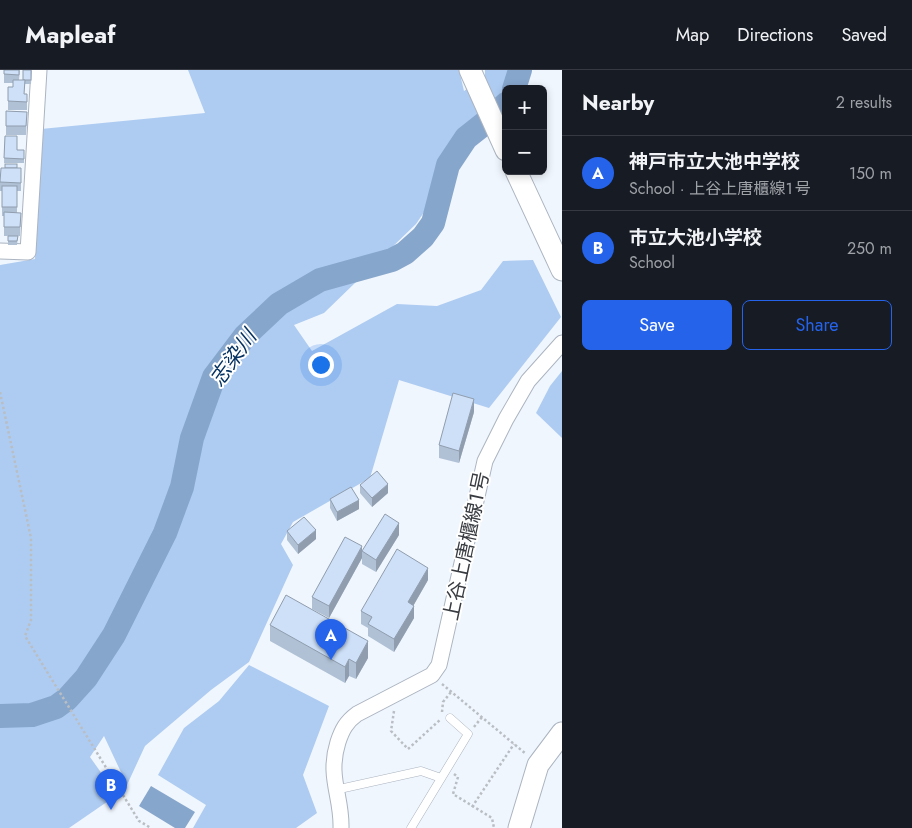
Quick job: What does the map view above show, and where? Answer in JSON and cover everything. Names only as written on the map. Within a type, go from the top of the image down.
[{"type":"street","points":[[0,251],[28,252],[38,70]]},
{"type":"street","points":[[470,70],[502,141]]},
{"type":"street","points":[[518,175],[562,270]]},
{"type":"street","name":"上谷上唐櫃線１号","points":[[335,790],[332,771],[336,749],[343,728],[349,720],[432,675],[439,665],[485,461],[506,419],[528,382],[562,343]]},
{"type":"street","points":[[519,828],[538,765],[562,733]]},
{"type":"street","points":[[335,790],[341,828]]},
{"type":"lane","points":[[411,828],[468,734],[446,718]]},
{"type":"lane","points":[[335,790],[421,771],[440,778]]},
{"type":"path","points":[[0,392],[31,538],[31,620],[25,636],[139,821],[151,828]]},
{"type":"path","points":[[445,686],[525,753]]},
{"type":"path","points":[[443,702],[452,692]]},
{"type":"path","points":[[393,718],[391,731],[408,749],[446,718]]},
{"type":"path","points":[[472,807],[514,744]]},
{"type":"path","points":[[446,769],[458,777],[453,794],[492,818],[493,828]]},
{"type":"shaded area","points":[[188,70],[459,70],[464,91],[485,76],[485,70],[509,70],[507,85],[502,85],[502,97],[416,224],[324,313],[294,325],[312,351],[397,304],[437,306],[481,290],[503,261],[533,260],[561,317],[489,408],[399,380],[370,478],[293,522],[281,544],[293,565],[249,662],[211,690],[145,746],[127,785],[104,736],[90,757],[117,795],[69,828],[0,828],[0,265],[35,259],[41,129],[205,113]]},
{"type":"shaded area","points":[[562,371],[562,438],[536,413],[550,386]]},
{"type":"shaded area","points":[[249,665],[329,706],[303,775],[317,813],[296,828],[193,828],[206,805],[158,775],[184,728],[219,701]]},
{"type":"shaded area","points":[[151,786],[195,812],[185,828],[175,828],[139,806]]},
{"type":"building","points":[[4,70],[19,70],[19,75],[4,74]]},
{"type":"building","points":[[23,70],[31,70],[31,80],[23,80]]},
{"type":"building","points":[[13,80],[25,80],[24,94],[27,94],[27,102],[8,101],[8,87],[13,87]]},
{"type":"building","points":[[6,111],[27,112],[26,126],[6,126]]},
{"type":"building","points":[[5,136],[17,136],[17,150],[24,150],[24,159],[4,158]]},
{"type":"building","points":[[5,164],[17,164],[17,168],[5,168]]},
{"type":"building","points":[[1,168],[21,168],[21,183],[0,182]]},
{"type":"building","points":[[2,186],[17,186],[17,207],[2,207]]},
{"type":"building","points":[[4,212],[21,213],[20,227],[4,227]]},
{"type":"building","points":[[8,236],[18,236],[17,241],[8,241]]},
{"type":"building","points":[[453,393],[474,399],[459,451],[439,445]]},
{"type":"building","points":[[377,471],[388,484],[372,498],[360,485]]},
{"type":"building","points":[[351,487],[359,500],[337,512],[330,499]]},
{"type":"building","points":[[385,514],[399,523],[376,560],[362,551]]},
{"type":"building","points":[[304,517],[316,530],[298,545],[287,531]]},
{"type":"building","points":[[345,537],[362,546],[329,606],[312,597]]},
{"type":"building","points":[[397,549],[428,568],[408,602],[414,606],[394,639],[368,624],[372,617],[361,611]]},
{"type":"building","points":[[286,595],[368,641],[356,663],[349,659],[345,667],[270,625]]},
{"type":"waterway","name":"志染川","points":[[515,85],[520,70]]},
{"type":"waterway","name":"志染川","points":[[0,716],[32,715],[56,707],[67,699],[86,678],[114,635],[165,533],[182,487],[192,438],[214,377],[245,336],[279,304],[320,280],[392,260],[405,253],[423,237],[433,223],[448,165],[466,138],[502,108]]},
{"type":"place","name":"神戸市立大池中学校","points":[[331,660]]},
{"type":"place","name":"市立大池小学校","points":[[111,810]]}]
